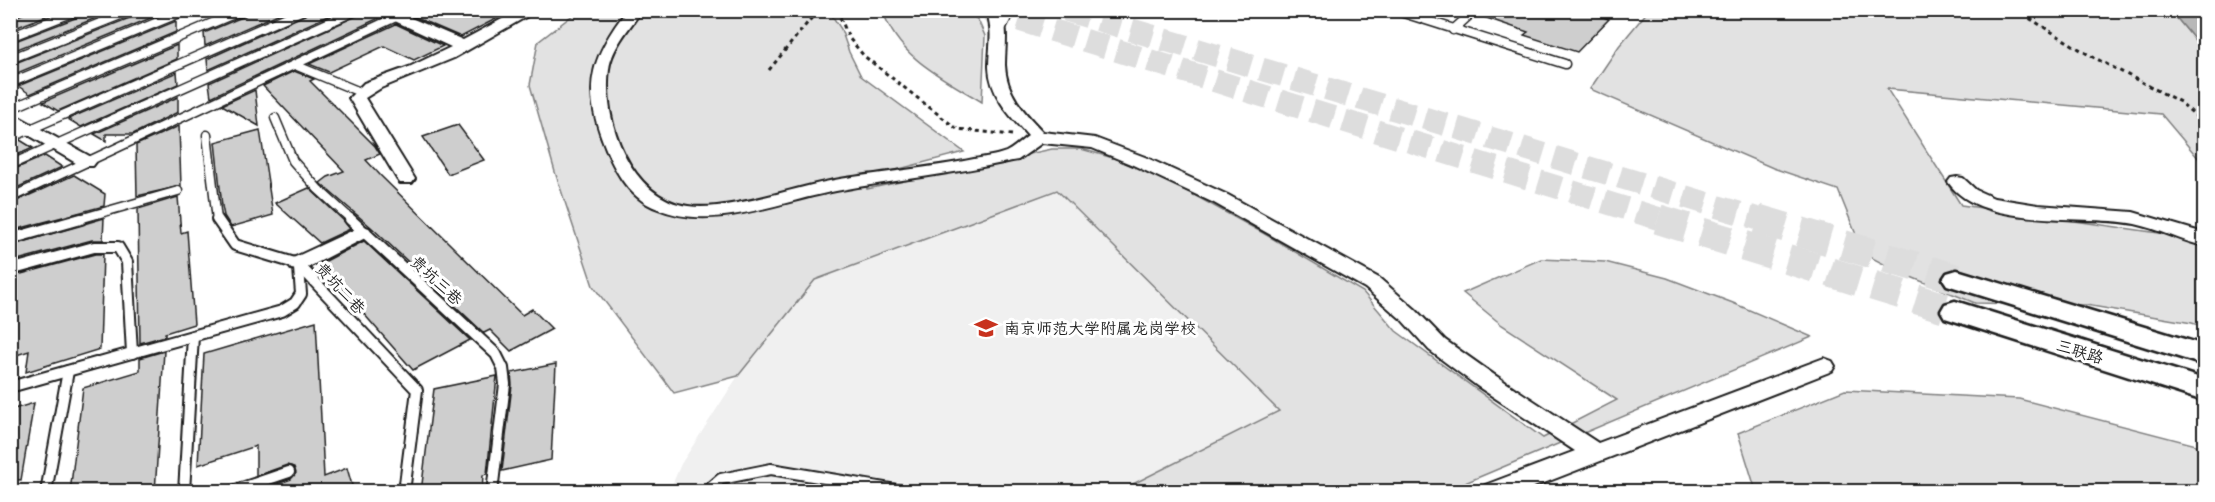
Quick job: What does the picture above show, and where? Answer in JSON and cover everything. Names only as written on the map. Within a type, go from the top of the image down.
[{"type":"street","points":[[378,10],[463,46]]},
{"type":"street","points":[[406,179],[362,108],[357,98],[360,92],[424,66],[531,10]]},
{"type":"street","points":[[635,10],[614,37],[601,68],[601,113],[621,166],[639,190],[671,207],[687,212],[715,212],[837,185],[956,168],[1012,156],[1038,137]]},
{"type":"street","points":[[993,10],[1000,31],[998,74],[1007,103],[1038,137],[1095,143],[1138,161],[1221,199],[1372,283],[1408,314],[1437,345],[1594,453]]},
{"type":"street","points":[[10,117],[87,162]]},
{"type":"street","points":[[1957,182],[1963,192],[1988,204],[2133,218],[2205,240]]},
{"type":"street","points":[[298,264],[362,232]]},
{"type":"street","points":[[1958,279],[2205,355]]},
{"type":"street","name":"三联路","points":[[1955,311],[2205,390]]},
{"type":"street","points":[[1494,492],[1824,366]]},
{"type":"lane","points":[[10,37],[79,10]]},
{"type":"lane","points":[[10,59],[133,10]]},
{"type":"lane","points":[[10,83],[187,10]]},
{"type":"lane","points":[[10,109],[243,10]]},
{"type":"lane","points":[[10,138],[303,10]]},
{"type":"lane","points":[[10,165],[357,10]]},
{"type":"lane","points":[[10,198],[411,10]]},
{"type":"lane","points":[[1000,31],[1011,10]]},
{"type":"lane","points":[[1394,10],[1565,64]]},
{"type":"lane","points":[[1453,30],[1475,10]]},
{"type":"lane","points":[[296,65],[360,92]]},
{"type":"lane","name":"贵坑三巷","points":[[275,118],[292,161],[362,232],[496,354],[502,363],[505,384],[492,492]]},
{"type":"lane","name":"贵坑二巷","points":[[207,135],[217,221],[224,233],[235,245],[298,264],[417,390],[404,492]]},
{"type":"lane","points":[[10,239],[178,191]]},
{"type":"lane","points":[[10,270],[94,247],[118,247],[127,262],[132,353]]},
{"type":"lane","points":[[10,387],[282,311],[295,305],[303,294],[304,283],[298,264]]},
{"type":"lane","points":[[184,492],[193,336]]},
{"type":"lane","points":[[46,492],[68,371]]},
{"type":"lane","points":[[706,492],[721,479],[771,469],[908,492]]},
{"type":"lane","points":[[230,492],[289,472]]},
{"type":"path","points":[[769,70],[818,10]]},
{"type":"path","points":[[837,10],[849,38],[864,56],[957,129],[1038,137]]},
{"type":"path","points":[[2016,10],[2089,55],[2180,102],[2205,123]]},
{"type":"shaded area","points":[[578,11],[829,11],[841,29],[861,76],[964,152],[865,178],[867,189],[1052,149],[1081,149],[1117,159],[1165,179],[1363,292],[1396,331],[1543,438],[1617,400],[1502,325],[1463,293],[1541,259],[1605,262],[1667,278],[1812,337],[1446,491],[1119,491],[1279,411],[1057,190],[815,280],[738,376],[674,393],[593,286],[555,172],[530,85],[538,42]]},
{"type":"shaded area","points":[[883,11],[973,11],[967,12],[978,20],[985,36],[982,102],[937,75],[911,54],[899,42]]},
{"type":"shaded area","points":[[1648,11],[2171,11],[2204,51],[2204,165],[2161,114],[1887,89],[1961,205],[2173,235],[2204,246],[2204,327],[2086,305],[1975,303],[1901,273],[1872,258],[1859,242],[1838,190],[1773,168],[1590,89],[1619,46]]},
{"type":"shaded area","points":[[2171,11],[2204,11],[2204,51]]},
{"type":"shaded area","name":"南京师范大学附属龙岗学校","points":[[1057,190],[1280,411],[1119,491],[669,492],[681,464],[738,376],[815,280]]},
{"type":"shaded area","points":[[1845,390],[2019,399],[2204,447],[2204,491],[1756,491],[1738,433]]},
{"type":"building","points":[[32,10],[61,10],[10,30],[10,19]]},
{"type":"building","points":[[85,10],[116,10],[10,52],[10,43],[81,16]]},
{"type":"building","points":[[139,10],[170,10],[10,76],[10,65],[135,16]]},
{"type":"building","points":[[249,10],[287,10],[205,46],[204,33],[245,16]]},
{"type":"building","points":[[309,10],[341,10],[208,70],[207,59],[305,15]]},
{"type":"building","points":[[363,10],[369,10],[381,17],[211,97],[209,83],[359,15]]},
{"type":"building","points":[[417,10],[513,10],[461,37],[412,16]]},
{"type":"building","points":[[1481,10],[1581,10],[1609,19],[1577,52],[1524,35],[1528,32],[1478,15]]},
{"type":"building","points":[[176,21],[176,32],[30,94],[18,86]]},
{"type":"building","points":[[396,24],[443,46],[414,60],[384,46],[329,72],[309,64]]},
{"type":"building","points":[[177,45],[177,59],[58,111],[43,102]]},
{"type":"building","points":[[294,71],[314,79],[310,81],[375,146],[380,154],[366,160],[381,176],[522,315],[532,309],[552,329],[511,351],[490,330],[484,333],[371,227],[320,183],[344,171],[263,86]]},
{"type":"building","points":[[177,72],[178,84],[81,127],[68,119]]},
{"type":"building","points":[[255,90],[259,126],[222,105]]},
{"type":"building","points":[[178,97],[178,112],[133,134],[106,134],[106,141],[94,134]]},
{"type":"building","points":[[458,125],[484,160],[448,174],[423,137]]},
{"type":"building","points":[[179,126],[181,186],[137,196],[136,145]]},
{"type":"building","points":[[260,130],[273,215],[231,227],[224,216],[222,206],[215,142]]},
{"type":"building","points":[[20,140],[33,148],[10,158],[10,144]]},
{"type":"building","points":[[45,156],[62,167],[10,191],[10,171]]},
{"type":"building","points":[[74,175],[105,194],[104,206],[10,231],[10,204]]},
{"type":"building","points":[[309,188],[350,229],[320,243],[275,203]]},
{"type":"building","points":[[178,197],[181,233],[187,231],[194,324],[140,343],[138,209]]},
{"type":"building","points":[[104,218],[103,240],[92,240],[10,262],[10,246]]},
{"type":"building","points":[[364,241],[470,340],[413,370],[320,264]]},
{"type":"building","points":[[95,254],[103,254],[100,349],[26,372],[29,351],[10,357],[10,277]]},
{"type":"building","points":[[316,321],[324,477],[347,468],[354,492],[256,492],[291,479],[296,473],[294,467],[287,465],[256,476],[256,446],[198,465],[204,354]]},
{"type":"building","points":[[164,351],[155,492],[70,492],[83,388],[140,371],[140,358]]},
{"type":"building","points":[[556,364],[551,460],[502,471],[512,385],[511,373]]},
{"type":"building","points":[[497,376],[487,474],[483,475],[482,492],[421,492],[434,389]]},
{"type":"building","points":[[34,403],[21,480],[10,479],[10,410]]},
{"type":"tunnel","points":[[987,10],[1663,220]]},
{"type":"tunnel","points":[[1066,10],[1762,220]]},
{"type":"tunnel","points":[[1658,219],[1955,311]]},
{"type":"tunnel","points":[[1757,219],[1957,279]]},
{"type":"place","name":"南京师范大学附属龙岗学校","points":[[986,328]]}]
